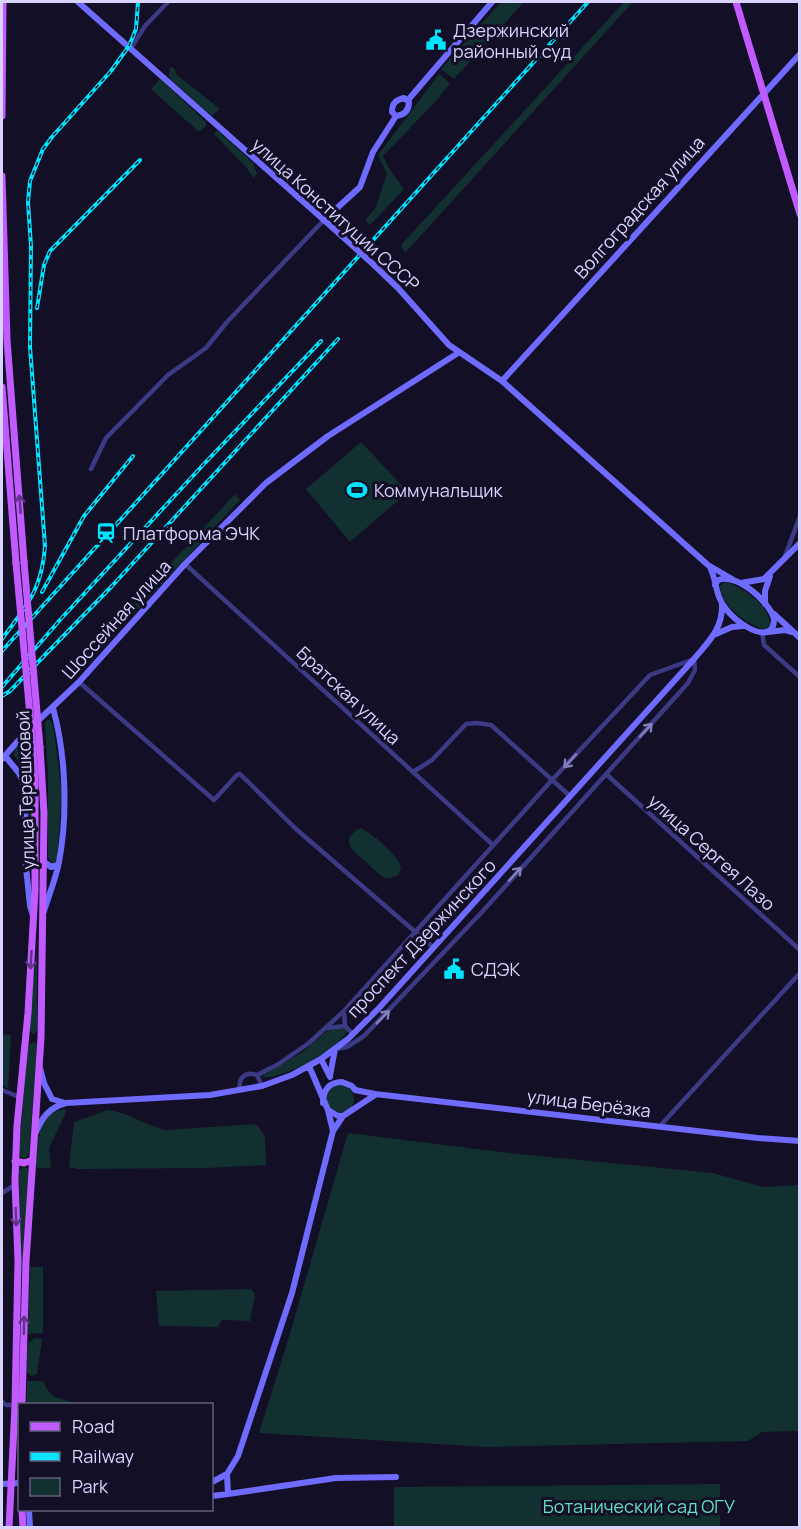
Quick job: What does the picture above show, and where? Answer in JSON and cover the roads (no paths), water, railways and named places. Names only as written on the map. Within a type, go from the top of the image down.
[{"type":"main road","points":[[2,116],[3,2]]},
{"type":"main road","name":"улица Конституции СССР","points":[[78,2],[374,264],[458,353],[502,381],[708,565],[740,583],[767,607]]},
{"type":"main road","points":[[408,100],[492,2]]},
{"type":"main road","points":[[736,2],[800,214]]},
{"type":"main road","name":"Волгоградская улица","points":[[502,381],[800,54]]},
{"type":"main road","points":[[396,116],[392,112],[393,104],[399,99],[408,100]]},
{"type":"main road","points":[[324,220],[360,187],[373,152],[396,116],[405,114],[409,106],[408,100]]},
{"type":"main road","name":"улица Терешковой","points":[[2,176],[3,291],[20,563]]},
{"type":"main road","name":"Шоссейная улица","points":[[3,758],[25,733],[79,682],[185,564],[257,491],[296,459],[355,418],[458,353]]},
{"type":"main road","name":"улица Терешковой","points":[[2,387],[44,813],[40,1066],[26,1261],[19,1403]]},
{"type":"main road","points":[[740,583],[760,580],[772,573],[800,543]]},
{"type":"main road","name":"улица Конституции СССР","points":[[708,565],[722,604]]},
{"type":"main road","points":[[764,632],[772,629],[774,622],[767,607],[766,586],[772,573]]},
{"type":"main road","points":[[715,585],[721,578],[732,579]]},
{"type":"main road","points":[[722,604],[744,626],[764,632],[785,630],[797,636]]},
{"type":"main road","name":"проспект Дзержинского","points":[[66,1103],[191,1096],[262,1086],[292,1075],[335,1049],[353,1034],[434,948],[694,660],[720,625],[722,604]]},
{"type":"main road","points":[[767,607],[797,636]]},
{"type":"main road","name":"проспект Дзержинского","points":[[713,637],[723,630],[744,626]]},
{"type":"main road","points":[[42,918],[58,865],[65,781],[54,708]]},
{"type":"main road","name":"улица Терешковой","points":[[19,1403],[15,1161],[33,931],[37,748]]},
{"type":"main road","points":[[3,758],[19,773],[25,788],[25,857],[33,918]]},
{"type":"main road","points":[[25,857],[29,862],[35,860]]},
{"type":"main road","points":[[43,861],[51,867],[58,865]]},
{"type":"main road","points":[[33,931],[42,931]]},
{"type":"main road","points":[[25,1038],[41,1038]]},
{"type":"main road","points":[[330,1076],[335,1049]]},
{"type":"main road","points":[[321,1059],[333,1083]]},
{"type":"main road","points":[[40,1066],[46,1091],[52,1099],[66,1103]]},
{"type":"main road","points":[[309,1066],[328,1110],[332,1114],[343,1116]]},
{"type":"main road","points":[[323,1102],[325,1091],[333,1083],[347,1083],[355,1090],[357,1105]]},
{"type":"main road","name":"улица Берёзка","points":[[355,1090],[800,1141]]},
{"type":"main road","points":[[213,1481],[227,1474],[238,1456],[292,1293],[333,1131],[343,1116],[375,1094]]},
{"type":"main road","points":[[35,1135],[47,1112],[66,1103]]},
{"type":"main road","points":[[328,1110],[333,1131]]},
{"type":"main road","points":[[15,1161],[24,1163],[33,1160]]},
{"type":"main road","name":"улица Терешковой","points":[[9,1527],[16,1483],[18,1431]]},
{"type":"main road","points":[[227,1474],[228,1494]]},
{"type":"main road","points":[[213,1496],[322,1479],[396,1478]]},
{"type":"main road","points":[[2,1484],[16,1483]]},
{"type":"main road","points":[[22,1511],[23,1527]]},
{"type":"main road","points":[[29,1511],[30,1527]]},
{"type":"street","points":[[131,48],[145,26],[168,2]]},
{"type":"street","points":[[91,469],[106,438],[168,375],[206,348],[288,256],[324,220]]},
{"type":"street","points":[[784,560],[800,516]]},
{"type":"street","name":"Братская улица","points":[[185,564],[493,845]]},
{"type":"street","points":[[764,632],[764,645],[800,677]]},
{"type":"street","points":[[240,1090],[239,1084],[242,1077],[249,1074],[257,1075],[295,1054],[344,1011],[650,675],[694,660],[695,670],[688,683],[373,1028],[347,1047],[335,1049]]},
{"type":"street","points":[[79,682],[214,800],[240,774],[296,829],[434,948]]},
{"type":"street","points":[[413,772],[432,760],[465,724],[491,725],[570,796]]},
{"type":"street","name":"улица Сергея Лазо","points":[[606,774],[800,950]]},
{"type":"street","points":[[525,846],[533,854]]},
{"type":"street","points":[[660,1126],[800,973]]},
{"type":"street","points":[[344,1011],[345,1026],[353,1034]]},
{"type":"street","points":[[327,1028],[345,1026]]},
{"type":"street","points":[[257,1075],[262,1086]]},
{"type":"street","points":[[2,1090],[19,1097]]},
{"type":"street","points":[[2,1193],[15,1185]]},
{"type":"railway","points":[[2,639],[26,606],[37,586],[45,546],[30,347],[31,246],[28,202],[30,181],[43,149],[111,71],[129,46],[136,29],[138,2]]},
{"type":"railway","points":[[2,651],[588,2]]},
{"type":"railway","points":[[37,308],[44,265],[50,251],[140,160]]},
{"type":"railway","points":[[2,696],[10,691],[112,586],[338,339]]},
{"type":"railway","points":[[2,687],[59,621],[321,341]]},
{"type":"railway","points":[[42,592],[84,516],[133,456]]},
{"type":"place","name":"Дзержинский районный суд","points":[[436,40]]},
{"type":"place","name":"Коммунальщик","points":[[357,490]]},
{"type":"place","name":"Платформа ЭЧК","points":[[106,533]]},
{"type":"place","name":"СДЭК","points":[[454,969]]},
{"type":"park label","name":"Ботанический сад ОГУ","points":[[639,1506]]}]
